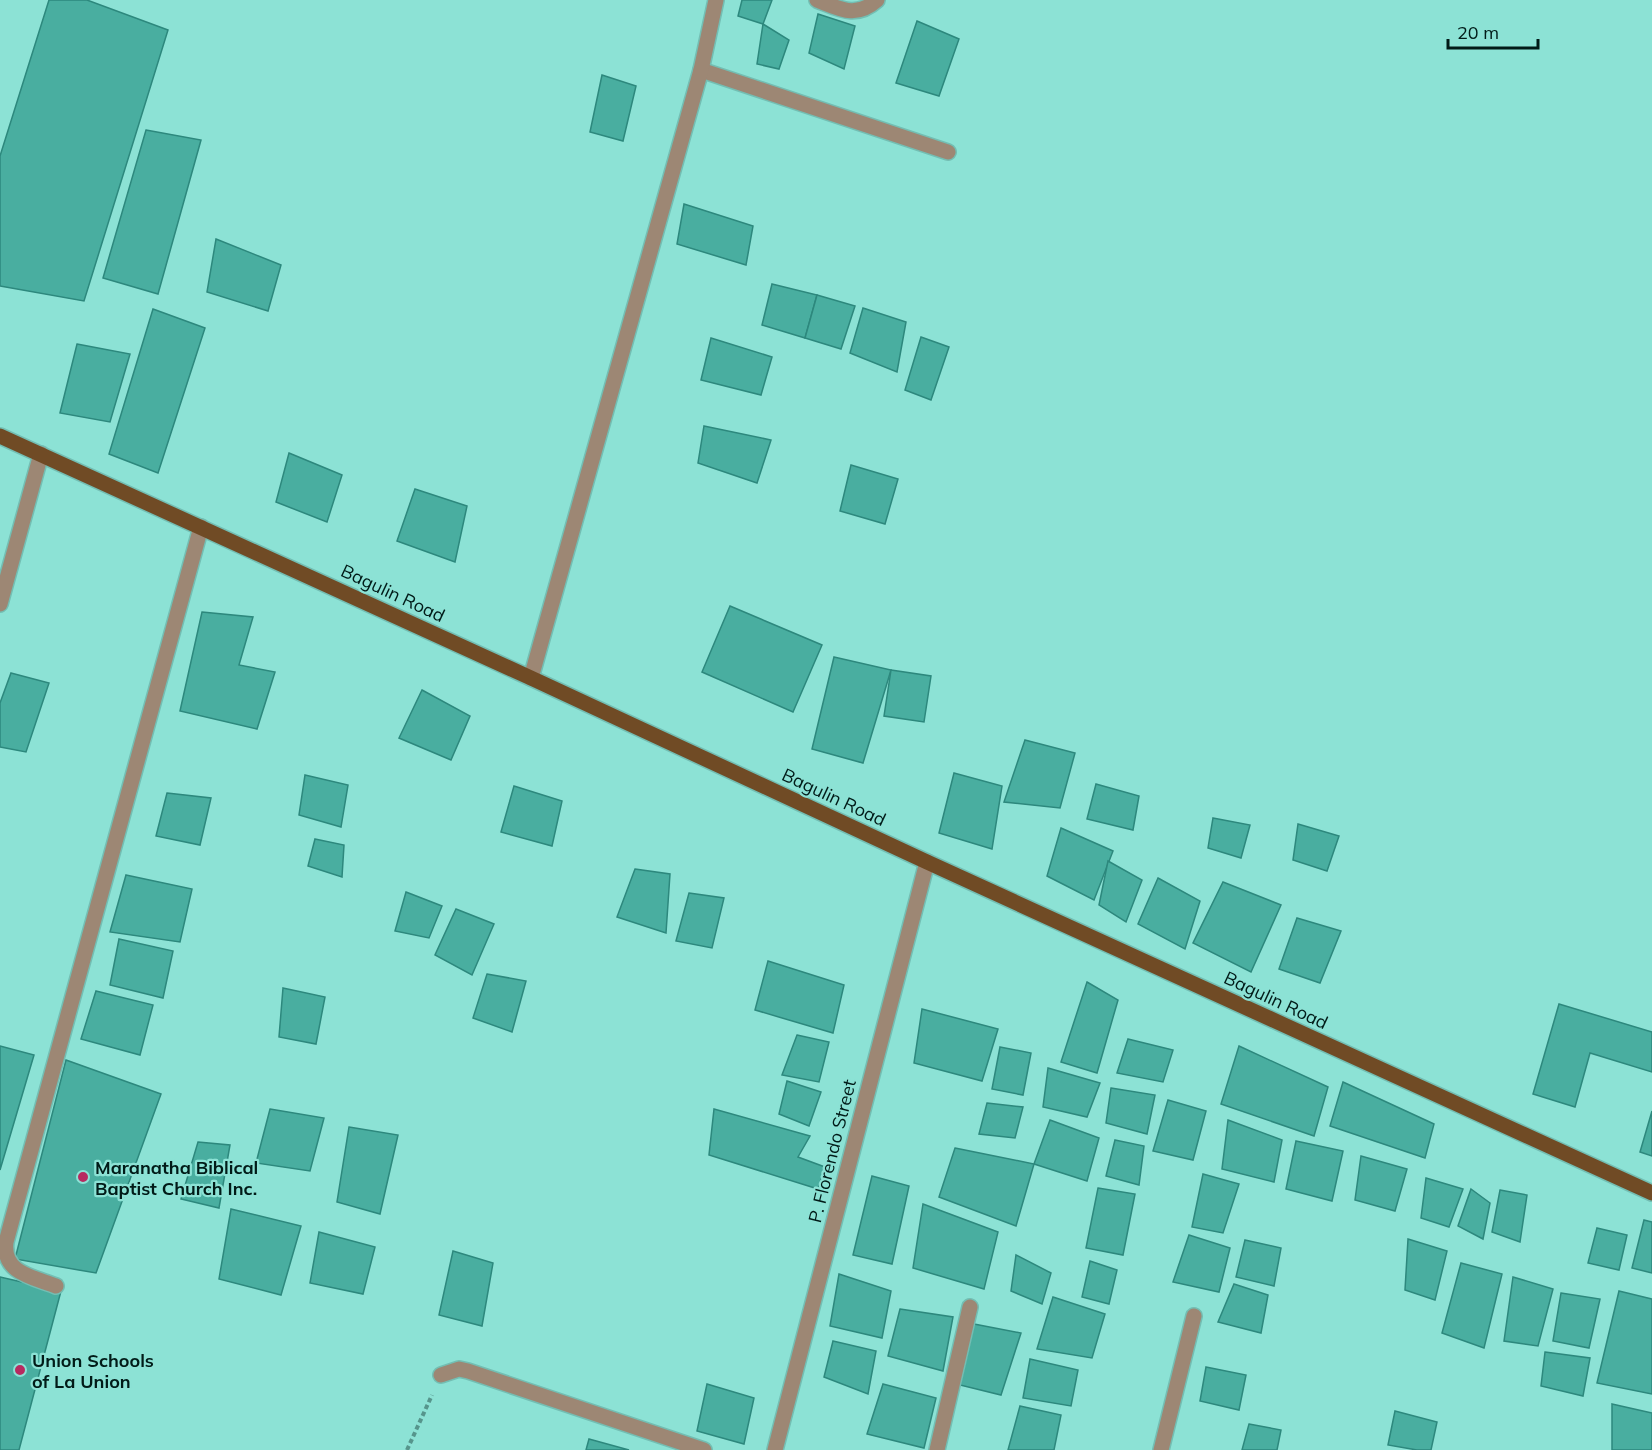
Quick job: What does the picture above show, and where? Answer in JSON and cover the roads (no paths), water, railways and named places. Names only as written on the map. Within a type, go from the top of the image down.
[{"type":"main road","name":"Bagulin Road","points":[[0,436],[1652,1193]]},
{"type":"street","points":[[531,678],[701,70],[716,0]]},
{"type":"street","points":[[818,0],[855,11],[866,9],[877,0]]},
{"type":"street","points":[[701,70],[948,152]]},
{"type":"street","points":[[0,604],[41,454]]},
{"type":"street","points":[[56,1286],[14,1269],[5,1250],[6,1242],[201,527]]},
{"type":"street","name":"P. Florendo Street","points":[[775,1450],[927,862]]},
{"type":"street","points":[[937,1450],[970,1308]]},
{"type":"street","points":[[1161,1450],[1194,1316]]},
{"type":"street","points":[[441,1375],[459,1369],[468,1371],[704,1450]]},
{"type":"place","name":"Maranatha Biblical Baptist Church Inc.","points":[[83,1177]]},
{"type":"place","name":"Union Schools of La Union","points":[[20,1370]]}]
